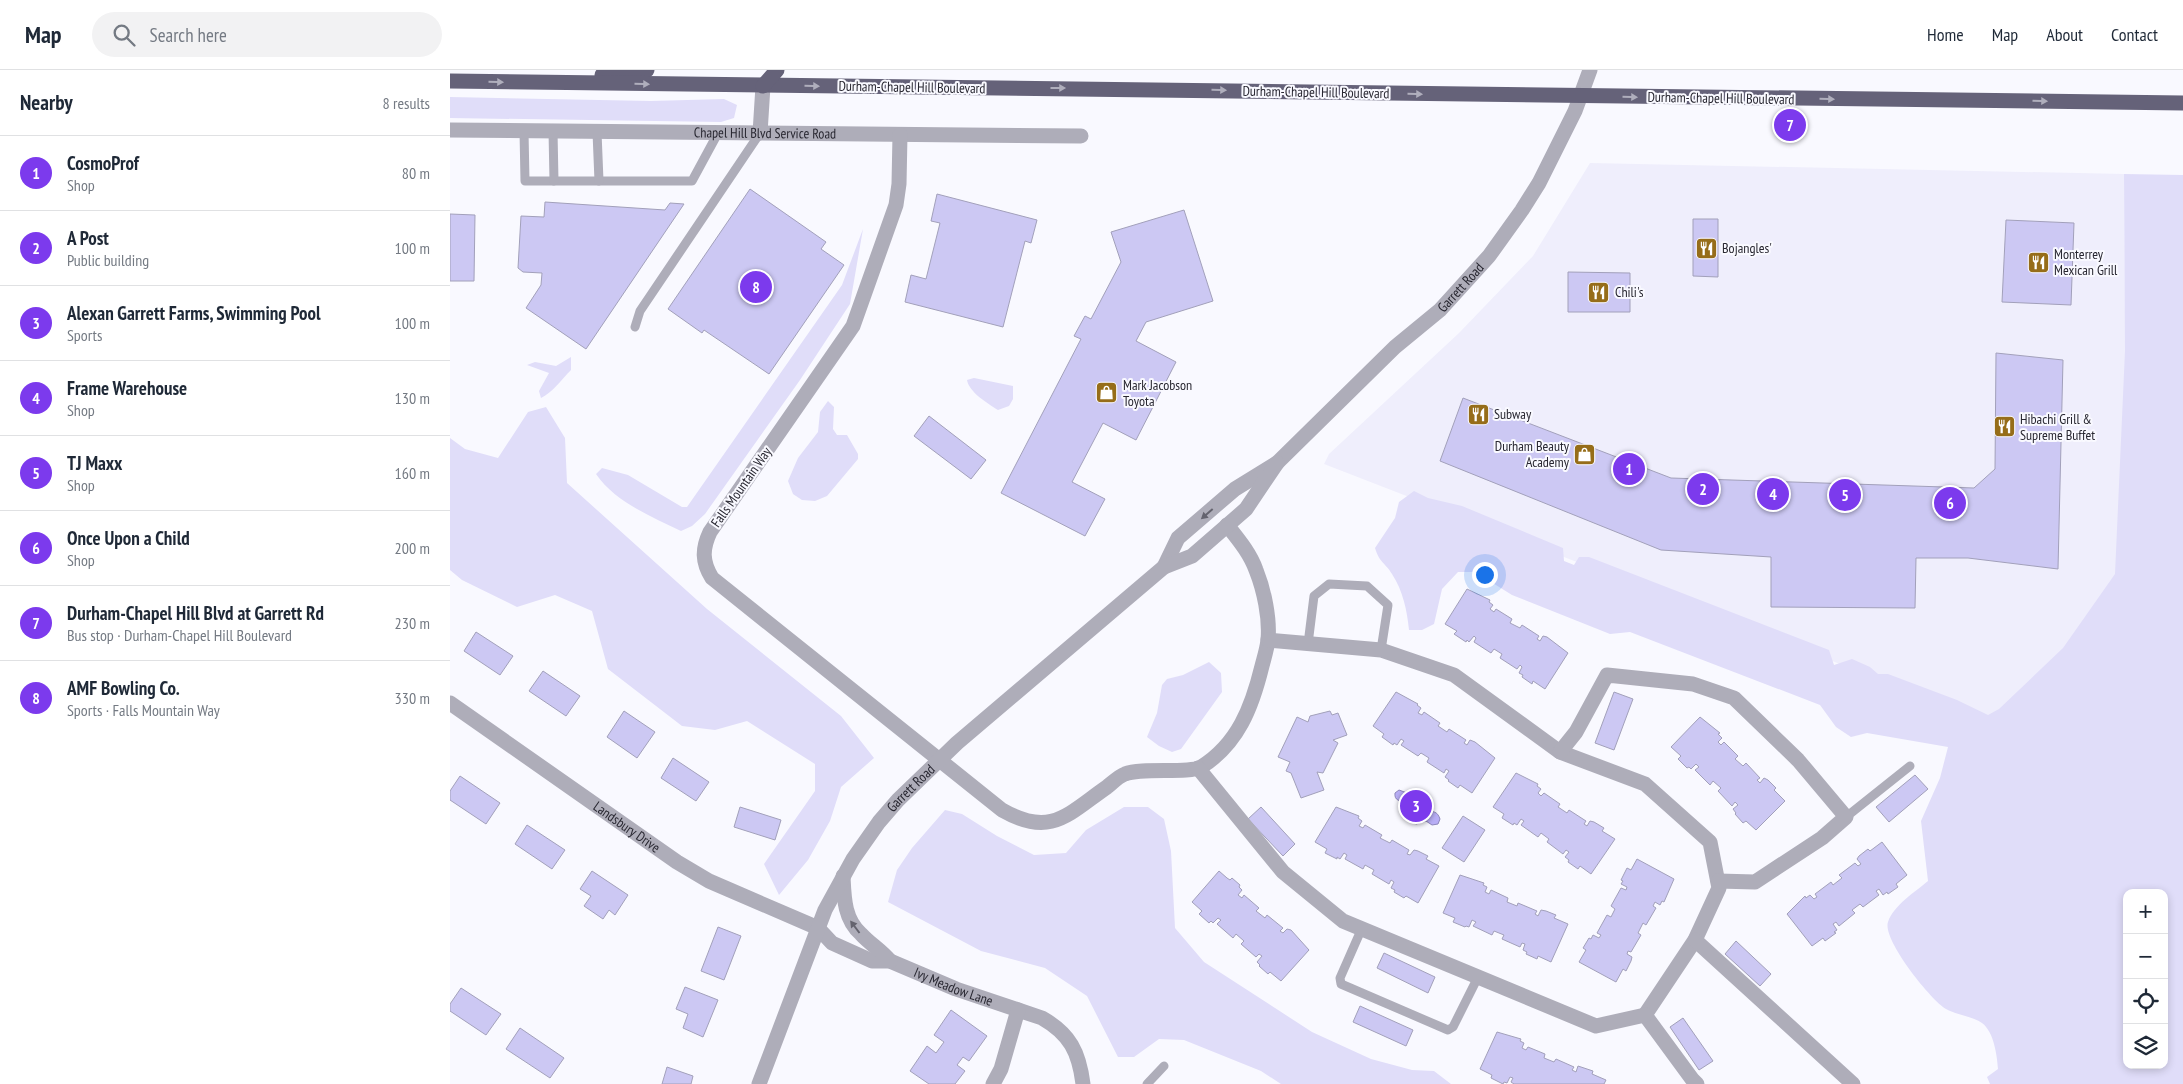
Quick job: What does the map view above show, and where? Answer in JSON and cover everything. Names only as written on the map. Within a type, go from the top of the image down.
[{"type":"highway","points":[[541,82],[647,70]]},
{"type":"highway","points":[[763,86],[777,70]]},
{"type":"highway","name":"Durham-Chapel Hill Boulevard","points":[[450,81],[2183,103]]},
{"type":"street","name":"Garrett Road","points":[[759,1084],[818,928],[843,876],[866,838],[884,816],[939,760],[1164,567],[1192,556],[1246,509],[1277,463],[1395,348],[1440,310],[1489,256],[1539,183],[1565,132],[1590,70]]},
{"type":"street","points":[[760,133],[763,86]]},
{"type":"street","name":"Chapel Hill Blvd Service Road","points":[[450,130],[1081,136]]},
{"type":"street","name":"Falls Mountain Way","points":[[900,135],[899,184],[896,205],[854,326],[710,532],[704,546],[705,567],[725,589],[1002,810],[1017,818],[1034,822],[1067,817],[1125,774],[1198,768]]},
{"type":"street","name":"Garrett Road","points":[[1164,567],[1178,538],[1235,489],[1277,463]]},
{"type":"street","points":[[1227,525],[1246,550],[1256,570],[1268,616],[1268,640],[1251,706],[1240,727],[1228,745],[1198,768],[1283,872],[1343,920],[1596,1026],[1645,1015],[1695,940],[1719,888],[1710,842],[1645,784],[1560,752],[1454,675],[1381,650],[1268,640]]},
{"type":"street","points":[[1560,752],[1576,732],[1607,675],[1693,684],[1734,698],[1798,760],[1846,817],[1822,838],[1754,882],[1718,881]]},
{"type":"street","name":"Landsbury Drive","points":[[450,703],[677,862],[709,881],[818,928]]},
{"type":"street","name":"Ivy Meadow Lane","points":[[843,876],[845,905],[850,921],[858,933],[880,949],[890,961]]},
{"type":"street","name":"Ivy Meadow Lane","points":[[818,928],[832,943],[872,961],[890,961],[956,989],[1042,1018],[1062,1031],[1069,1041],[1080,1060],[1083,1084]]},
{"type":"street","points":[[1695,940],[1853,1084]]},
{"type":"street","points":[[993,1084],[1001,1069],[1018,1010]]},
{"type":"street","points":[[1645,1015],[1697,1084]]},
{"type":"lane","points":[[524,131],[525,181],[692,181],[718,133]]},
{"type":"lane","points":[[553,131],[554,181]]},
{"type":"lane","points":[[597,132],[599,181]]},
{"type":"lane","points":[[635,327],[640,311],[760,133]]},
{"type":"lane","points":[[1308,644],[1314,596],[1330,584],[1367,586],[1388,605],[1381,650]]},
{"type":"lane","points":[[1846,817],[1910,766]]},
{"type":"lane","points":[[1362,928],[1340,978],[1341,984],[1448,1030],[1453,1027],[1478,977]]},
{"type":"lane","points":[[1146,1084],[1164,1066]]},
{"type":"shaded area","points":[[450,97],[651,101],[724,99],[737,105],[734,118],[721,122],[450,118]]},
{"type":"shaded area","points":[[1590,163],[2124,174],[2127,598],[2013,731],[1324,464],[1329,454],[1459,333],[1533,256]]},
{"type":"shaded area","points":[[2124,174],[2183,175],[2183,1084],[1990,1084],[1987,1077],[1998,1069],[1994,1044],[1986,1027],[1978,1021],[1946,1009],[1929,994],[1899,954],[1888,930],[1888,922],[1900,904],[1928,881],[1921,821],[1940,778],[1948,747],[1867,733],[1851,737],[1836,727],[1820,705],[1630,632],[1610,634],[1512,595],[1475,572],[1458,572],[1442,589],[1434,624],[1422,630],[1409,630],[1402,594],[1396,580],[1379,557],[1375,548],[1395,518],[1399,502],[1414,491],[1428,498],[1462,506],[1563,548],[1564,561],[1574,565],[1579,557],[1589,557],[1829,650],[1834,665],[1852,659],[1870,667],[1878,674],[1888,674],[1957,700],[1988,715],[1999,709],[2063,648],[2115,574],[2125,351]]},
{"type":"shaded area","points":[[863,229],[850,304],[800,380],[705,514],[692,526],[681,531],[635,508],[613,493],[596,474],[602,468],[628,475],[682,507],[687,507],[842,285]]},
{"type":"shaded area","points":[[571,357],[571,370],[553,389],[541,398],[539,391],[549,373],[527,365],[535,362],[556,366]]},
{"type":"shaded area","points":[[974,378],[1013,386],[1013,399],[1009,406],[998,410],[979,397],[968,384],[967,380]]},
{"type":"shaded area","points":[[828,401],[834,407],[833,429],[837,435],[847,435],[858,454],[858,459],[827,496],[815,501],[802,500],[793,494],[788,481],[798,458],[818,432],[820,412]]},
{"type":"shaded area","points":[[546,407],[565,438],[567,483],[707,609],[841,716],[874,758],[841,787],[830,821],[808,860],[779,895],[764,864],[815,791],[815,764],[747,721],[715,730],[682,726],[608,669],[592,611],[555,595],[517,607],[462,580],[450,570],[450,438],[465,449],[498,458],[528,412]]},
{"type":"shaded area","points":[[1209,662],[1221,673],[1222,692],[1181,749],[1172,752],[1159,746],[1147,737],[1157,713],[1162,685],[1167,679],[1183,675]]},
{"type":"shaded area","points":[[1399,790],[1407,793],[1421,792],[1426,809],[1439,816],[1438,824],[1432,825],[1426,821],[1416,824],[1412,821],[1406,804],[1395,798],[1395,793]]},
{"type":"shaded area","points":[[1124,807],[1148,807],[1164,819],[1171,851],[1175,928],[1204,962],[1312,1032],[1371,1059],[1412,1070],[1434,1071],[1451,1084],[1281,1084],[1261,1071],[1184,1040],[1159,1039],[1134,1057],[1118,1057],[1087,996],[1045,968],[981,951],[888,902],[897,870],[912,848],[945,810],[962,814],[997,836],[1034,855],[1066,853],[1086,830]]},
{"type":"building","points":[[750,189],[826,242],[821,249],[844,265],[769,374],[704,330],[702,333],[668,309]]},
{"type":"building","points":[[937,194],[1037,220],[1031,243],[1025,241],[1003,327],[905,302],[911,275],[926,279],[940,223],[931,221]]},
{"type":"building","points":[[545,202],[665,210],[670,203],[684,204],[586,349],[526,308],[541,285],[542,273],[523,272],[518,268],[521,216],[544,217]]},
{"type":"building","name":"Mark Jacobson Toyota","points":[[1184,210],[1213,301],[1146,322],[1136,341],[1176,362],[1136,440],[1103,423],[1072,482],[1105,499],[1085,536],[1001,493],[1081,339],[1074,336],[1085,316],[1091,319],[1121,262],[1111,232]]},
{"type":"building","points":[[450,214],[475,215],[474,281],[450,281]]},
{"type":"building","name":"Bojangles'","points":[[1693,219],[1718,219],[1718,277],[1693,276]]},
{"type":"building","name":"Monterrey Mexican Grill","points":[[2006,220],[2074,223],[2071,305],[2002,302]]},
{"type":"building","name":"Chili's","points":[[1568,272],[1630,273],[1630,312],[1568,312]]},
{"type":"building","points":[[1996,353],[2063,360],[2058,569],[1968,558],[1916,558],[1915,608],[1771,607],[1771,557],[1661,550],[1440,461],[1463,398],[1671,478],[1974,488],[1995,469]]},
{"type":"building","points":[[929,416],[986,460],[971,479],[914,436]]},
{"type":"building","points":[[1467,589],[1490,600],[1489,602],[1493,605],[1490,609],[1494,612],[1496,609],[1512,619],[1510,623],[1520,628],[1522,625],[1539,636],[1537,639],[1540,641],[1543,636],[1547,637],[1568,653],[1545,689],[1533,681],[1532,684],[1522,677],[1523,675],[1519,673],[1522,667],[1520,665],[1517,669],[1500,658],[1502,654],[1494,649],[1491,653],[1474,642],[1476,638],[1474,636],[1469,642],[1467,640],[1466,642],[1454,634],[1457,631],[1445,624]]},
{"type":"building","points":[[476,632],[513,656],[500,675],[464,651]]},
{"type":"building","points":[[543,671],[580,696],[566,716],[529,691]]},
{"type":"building","points":[[1396,692],[1418,704],[1421,708],[1418,713],[1422,715],[1424,712],[1440,723],[1438,726],[1447,732],[1449,729],[1466,740],[1464,743],[1467,745],[1470,740],[1475,742],[1495,758],[1472,793],[1460,785],[1458,788],[1448,781],[1445,777],[1449,771],[1446,769],[1444,773],[1427,762],[1429,758],[1421,753],[1418,756],[1401,745],[1404,741],[1401,739],[1397,745],[1394,743],[1393,745],[1382,737],[1384,734],[1373,726]]},
{"type":"building","points":[[1614,692],[1633,699],[1614,750],[1595,743]]},
{"type":"building","points":[[624,711],[655,732],[637,758],[607,737]]},
{"type":"building","points":[[1330,711],[1332,715],[1338,713],[1347,735],[1333,740],[1338,743],[1323,773],[1317,772],[1324,790],[1301,798],[1291,773],[1286,771],[1290,762],[1278,757],[1297,717],[1308,722],[1310,716]]},
{"type":"building","points":[[1700,717],[1720,733],[1718,734],[1722,738],[1718,742],[1721,745],[1724,742],[1738,756],[1735,759],[1743,766],[1746,763],[1760,778],[1757,780],[1760,783],[1764,778],[1768,780],[1776,788],[1774,790],[1785,801],[1756,830],[1746,821],[1743,823],[1735,814],[1733,809],[1738,805],[1735,802],[1732,806],[1718,791],[1721,788],[1713,781],[1710,785],[1695,770],[1699,767],[1696,764],[1691,769],[1687,768],[1678,759],[1681,756],[1671,747]]},
{"type":"building","points":[[673,758],[709,782],[696,801],[661,778]]},
{"type":"building","points":[[1516,773],[1538,784],[1537,786],[1541,789],[1538,793],[1541,796],[1544,793],[1560,804],[1558,807],[1567,813],[1569,810],[1586,821],[1584,824],[1587,826],[1590,821],[1594,822],[1604,828],[1602,831],[1615,839],[1591,874],[1580,866],[1578,869],[1568,862],[1569,860],[1565,857],[1569,852],[1566,850],[1563,854],[1547,842],[1549,839],[1541,833],[1538,837],[1521,825],[1524,821],[1521,819],[1517,825],[1514,823],[1513,825],[1502,818],[1504,814],[1493,807]]},
{"type":"building","points":[[1915,775],[1928,789],[1889,822],[1876,807]]},
{"type":"building","points":[[460,776],[500,803],[486,824],[450,800],[450,791]]},
{"type":"building","points":[[740,807],[781,820],[775,840],[734,827]]},
{"type":"building","points":[[1261,807],[1295,844],[1283,856],[1248,819]]},
{"type":"building","points":[[1336,807],[1359,816],[1358,818],[1362,821],[1359,826],[1363,828],[1365,825],[1382,835],[1380,838],[1390,843],[1392,840],[1409,850],[1407,854],[1410,855],[1414,850],[1418,851],[1428,856],[1426,859],[1439,866],[1418,903],[1394,892],[1395,890],[1391,888],[1394,882],[1391,880],[1389,884],[1372,874],[1374,870],[1365,865],[1363,869],[1345,859],[1347,855],[1344,853],[1340,859],[1337,857],[1337,859],[1325,853],[1327,849],[1315,842]]},
{"type":"building","points":[[1463,816],[1485,830],[1464,862],[1442,848]]},
{"type":"building","points":[[527,825],[565,850],[552,869],[515,844]]},
{"type":"building","points":[[1882,842],[1907,875],[1896,884],[1898,887],[1888,894],[1887,892],[1883,895],[1879,889],[1876,891],[1879,895],[1863,907],[1860,904],[1852,910],[1855,913],[1839,926],[1836,922],[1833,924],[1837,930],[1834,932],[1836,933],[1825,941],[1823,938],[1812,946],[1787,914],[1805,896],[1806,898],[1810,895],[1814,899],[1817,897],[1815,894],[1831,882],[1833,885],[1842,878],[1839,875],[1855,863],[1858,866],[1861,864],[1857,859],[1859,856]]},
{"type":"building","points":[[1637,859],[1674,879],[1664,902],[1662,901],[1660,905],[1655,902],[1653,906],[1656,908],[1646,925],[1643,923],[1638,933],[1641,935],[1631,952],[1628,951],[1627,954],[1632,957],[1631,961],[1626,971],[1623,969],[1616,982],[1579,962],[1586,950],[1583,948],[1589,938],[1591,939],[1593,935],[1599,938],[1601,935],[1597,933],[1607,915],[1611,917],[1615,909],[1611,906],[1621,888],[1626,890],[1627,887],[1621,884],[1623,881],[1621,880],[1627,868],[1631,870]]},
{"type":"building","points":[[592,871],[628,895],[615,915],[609,910],[603,919],[584,906],[591,896],[580,889]]},
{"type":"building","points":[[1219,871],[1240,885],[1239,887],[1242,890],[1238,895],[1242,898],[1244,895],[1259,908],[1256,911],[1265,918],[1267,915],[1283,928],[1280,931],[1283,933],[1287,929],[1291,930],[1309,950],[1281,981],[1270,972],[1268,974],[1259,966],[1257,962],[1262,956],[1259,954],[1256,957],[1241,944],[1244,941],[1236,934],[1233,938],[1217,924],[1221,920],[1218,918],[1213,923],[1211,921],[1209,923],[1199,914],[1202,911],[1192,902]]},
{"type":"building","points":[[1460,875],[1484,883],[1483,885],[1487,887],[1485,892],[1489,894],[1491,890],[1508,898],[1507,902],[1517,906],[1518,903],[1537,911],[1535,914],[1538,916],[1541,910],[1546,911],[1556,915],[1554,918],[1568,924],[1551,962],[1538,956],[1537,959],[1526,954],[1527,952],[1523,950],[1525,944],[1522,943],[1520,947],[1502,939],[1504,935],[1494,931],[1492,935],[1473,926],[1476,922],[1472,920],[1469,927],[1465,927],[1453,922],[1455,918],[1443,913]]},
{"type":"building","points":[[718,927],[741,936],[724,980],[701,971]]},
{"type":"building","points":[[1736,941],[1771,974],[1760,986],[1725,954]]},
{"type":"building","points":[[1384,953],[1435,977],[1428,993],[1377,968]]},
{"type":"building","points":[[685,987],[718,1000],[703,1037],[683,1028],[688,1014],[676,1009]]},
{"type":"building","points":[[461,988],[501,1014],[486,1035],[450,1011],[450,1004]]},
{"type":"building","points":[[1360,1006],[1413,1030],[1406,1046],[1353,1022]]},
{"type":"building","points":[[951,1010],[987,1036],[969,1061],[963,1057],[957,1065],[965,1071],[955,1084],[929,1084],[910,1071],[927,1046],[936,1053],[944,1042],[934,1035]]},
{"type":"building","points":[[1683,1018],[1713,1061],[1699,1070],[1670,1027]]},
{"type":"building","points":[[520,1028],[564,1058],[550,1078],[506,1049]]},
{"type":"building","points":[[1497,1032],[1521,1039],[1520,1041],[1524,1043],[1522,1048],[1526,1050],[1528,1047],[1545,1054],[1544,1058],[1554,1062],[1556,1059],[1574,1067],[1572,1070],[1576,1072],[1578,1066],[1593,1071],[1592,1074],[1606,1080],[1604,1084],[1514,1084],[1511,1082],[1513,1078],[1510,1077],[1507,1083],[1504,1082],[1503,1084],[1491,1078],[1492,1075],[1480,1069]]},
{"type":"building","points":[[667,1067],[693,1076],[691,1084],[662,1084]]},
{"type":"place","name":"Durham-Chapel Hill Blvd at Garrett Rd","points":[[1790,125]]},
{"type":"place","name":"Bojangles'","points":[[1706,248]]},
{"type":"place","name":"Monterrey Mexican Grill","points":[[2038,262]]},
{"type":"place","name":"AMF Bowling Co.","points":[[756,287]]},
{"type":"place","name":"Chili's","points":[[1599,292]]},
{"type":"place","name":"Mark Jacobson Toyota","points":[[1107,393]]},
{"type":"place","name":"Subway","points":[[1478,414]]},
{"type":"place","name":"Hibachi Grill & Supreme Buffet","points":[[2004,427]]},
{"type":"place","name":"Durham Beauty Academy","points":[[1585,454]]},
{"type":"place","name":"CosmoProf","points":[[1629,469]]},
{"type":"place","name":"A Post","points":[[1703,489]]},
{"type":"place","name":"Frame Warehouse","points":[[1773,494]]},
{"type":"place","name":"TJ Maxx","points":[[1845,495]]},
{"type":"place","name":"Once Upon a Child","points":[[1950,503]]},
{"type":"place","name":"Alexan Garrett Farms, Swimming Pool","points":[[1416,806]]}]
